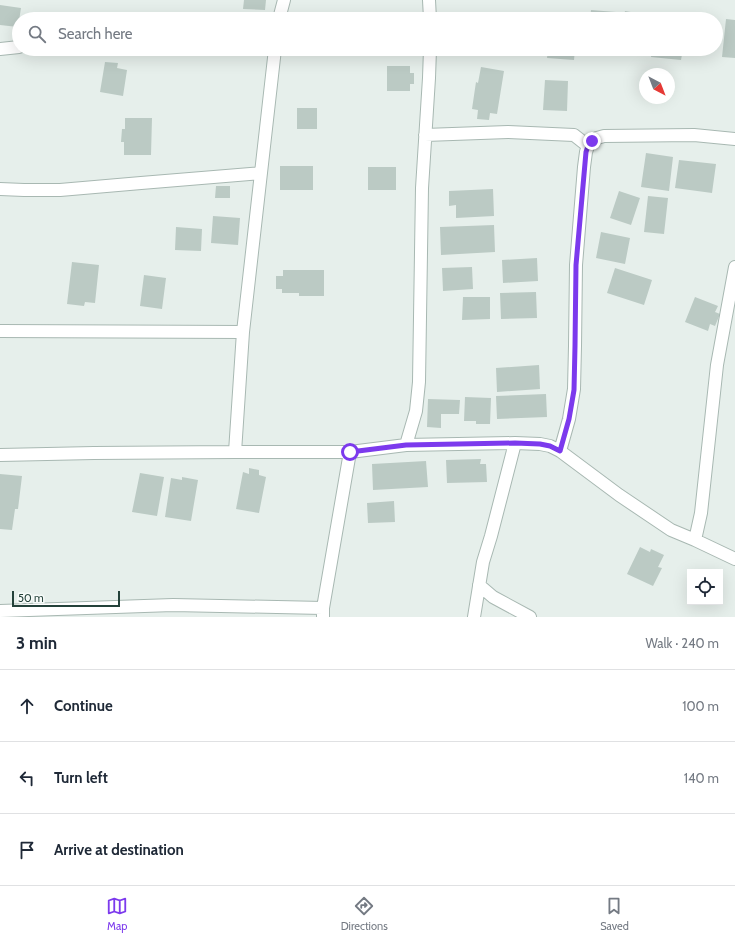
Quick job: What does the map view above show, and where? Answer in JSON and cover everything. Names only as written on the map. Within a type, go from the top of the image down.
[{"type":"street","points":[[281,12],[284,0]]},
{"type":"street","points":[[429,0],[430,12]]},
{"type":"street","points":[[0,49],[12,48]]},
{"type":"street","points":[[236,452],[244,332],[274,56]]},
{"type":"street","points":[[406,445],[416,411],[419,382],[422,188],[430,56]]},
{"type":"street","points":[[425,135],[508,132],[574,135],[588,146]]},
{"type":"street","points":[[560,451],[569,419],[574,390],[576,265],[584,168],[588,146],[592,141],[604,136],[694,135],[735,139]]},
{"type":"street","points":[[0,188],[60,190],[261,173]]},
{"type":"street","points":[[695,540],[701,513],[717,365],[735,267]]},
{"type":"street","points":[[0,331],[244,332]]},
{"type":"street","points":[[474,617],[483,562],[515,443]]},
{"type":"street","points":[[0,455],[350,452],[406,445],[515,443],[545,445],[560,451],[619,495],[671,530],[735,559]]},
{"type":"street","points":[[0,611],[173,605],[323,613],[350,452]]},
{"type":"street","points":[[479,585],[492,597],[530,617]]},
{"type":"building","points":[[244,0],[266,0],[265,10],[243,9]]},
{"type":"building","points":[[0,5],[21,8],[20,12],[12,12],[12,26],[0,25]]},
{"type":"building","points":[[591,10],[616,12],[591,12]]},
{"type":"building","points":[[726,19],[735,20],[735,58],[722,57]]},
{"type":"building","points":[[547,56],[574,56],[574,60],[547,58]]},
{"type":"building","points":[[651,56],[682,56],[681,60]]},
{"type":"building","points":[[105,62],[118,63],[117,68],[127,70],[123,96],[100,92]]},
{"type":"building","points":[[387,66],[410,66],[410,73],[414,73],[414,84],[410,84],[410,91],[387,91]]},
{"type":"building","points":[[481,67],[504,71],[497,114],[490,113],[489,120],[477,119],[478,110],[472,109],[476,82],[478,83]]},
{"type":"building","points":[[545,80],[568,81],[567,111],[543,110]]},
{"type":"building","points":[[297,108],[317,108],[317,129],[297,129]]},
{"type":"building","points":[[125,118],[152,118],[151,155],[124,155],[124,142],[121,142],[122,129],[125,129]]},
{"type":"building","points":[[646,153],[673,157],[669,191],[641,187]]},
{"type":"building","points":[[679,160],[716,164],[712,193],[675,188]]},
{"type":"building","points":[[280,166],[313,166],[313,190],[280,190]]},
{"type":"building","points":[[368,167],[396,167],[396,190],[368,190]]},
{"type":"building","points":[[216,186],[230,186],[230,198],[215,198]]},
{"type":"building","points":[[493,189],[494,216],[456,218],[456,205],[449,206],[449,191]]},
{"type":"building","points":[[619,191],[640,198],[631,225],[610,218]]},
{"type":"building","points":[[648,196],[668,198],[664,234],[644,232]]},
{"type":"building","points":[[213,216],[240,218],[238,245],[211,243]]},
{"type":"building","points":[[494,225],[495,252],[441,255],[440,227]]},
{"type":"building","points":[[176,227],[202,229],[201,251],[175,250]]},
{"type":"building","points":[[601,232],[630,238],[625,264],[596,258]]},
{"type":"building","points":[[537,258],[538,281],[503,283],[502,260]]},
{"type":"building","points":[[72,262],[99,265],[95,303],[85,302],[84,306],[67,304]]},
{"type":"building","points":[[472,267],[473,289],[443,291],[442,268]]},
{"type":"building","points":[[615,268],[652,280],[644,305],[607,293]]},
{"type":"building","points":[[283,270],[324,270],[324,296],[299,296],[299,293],[282,293],[282,289],[276,289],[276,276],[283,276]]},
{"type":"building","points":[[144,275],[166,278],[162,309],[140,306]]},
{"type":"building","points":[[536,292],[537,318],[501,319],[500,293]]},
{"type":"building","points":[[463,297],[490,297],[490,319],[462,320]]},
{"type":"building","points":[[695,297],[718,306],[715,312],[720,314],[715,326],[710,324],[708,331],[685,322]]},
{"type":"building","points":[[539,365],[540,389],[497,392],[496,368]]},
{"type":"building","points":[[546,394],[547,417],[497,419],[496,396]]},
{"type":"building","points":[[465,397],[491,398],[490,424],[476,424],[476,421],[464,421]]},
{"type":"building","points":[[428,399],[460,400],[459,414],[441,414],[441,428],[427,427]]},
{"type":"building","points":[[481,459],[480,464],[486,464],[487,482],[447,483],[446,460]]},
{"type":"building","points":[[426,461],[428,487],[373,490],[372,464]]},
{"type":"building","points":[[249,468],[259,470],[259,475],[266,477],[259,513],[236,509],[243,472],[249,474]]},
{"type":"building","points":[[140,473],[164,477],[157,516],[132,512]]},
{"type":"building","points":[[0,474],[22,476],[18,509],[15,509],[12,530],[0,529]]},
{"type":"building","points":[[182,477],[198,480],[191,521],[165,517],[171,478],[182,480]]},
{"type":"building","points":[[394,501],[395,522],[368,523],[367,503]]},
{"type":"building","points":[[640,547],[650,552],[651,549],[664,555],[658,567],[662,568],[653,586],[627,574]]},
{"type":"route","points":[[350,452],[406,445],[515,443],[540,444],[550,446],[560,451],[569,419],[574,390],[576,265],[586,152],[592,141]]}]
